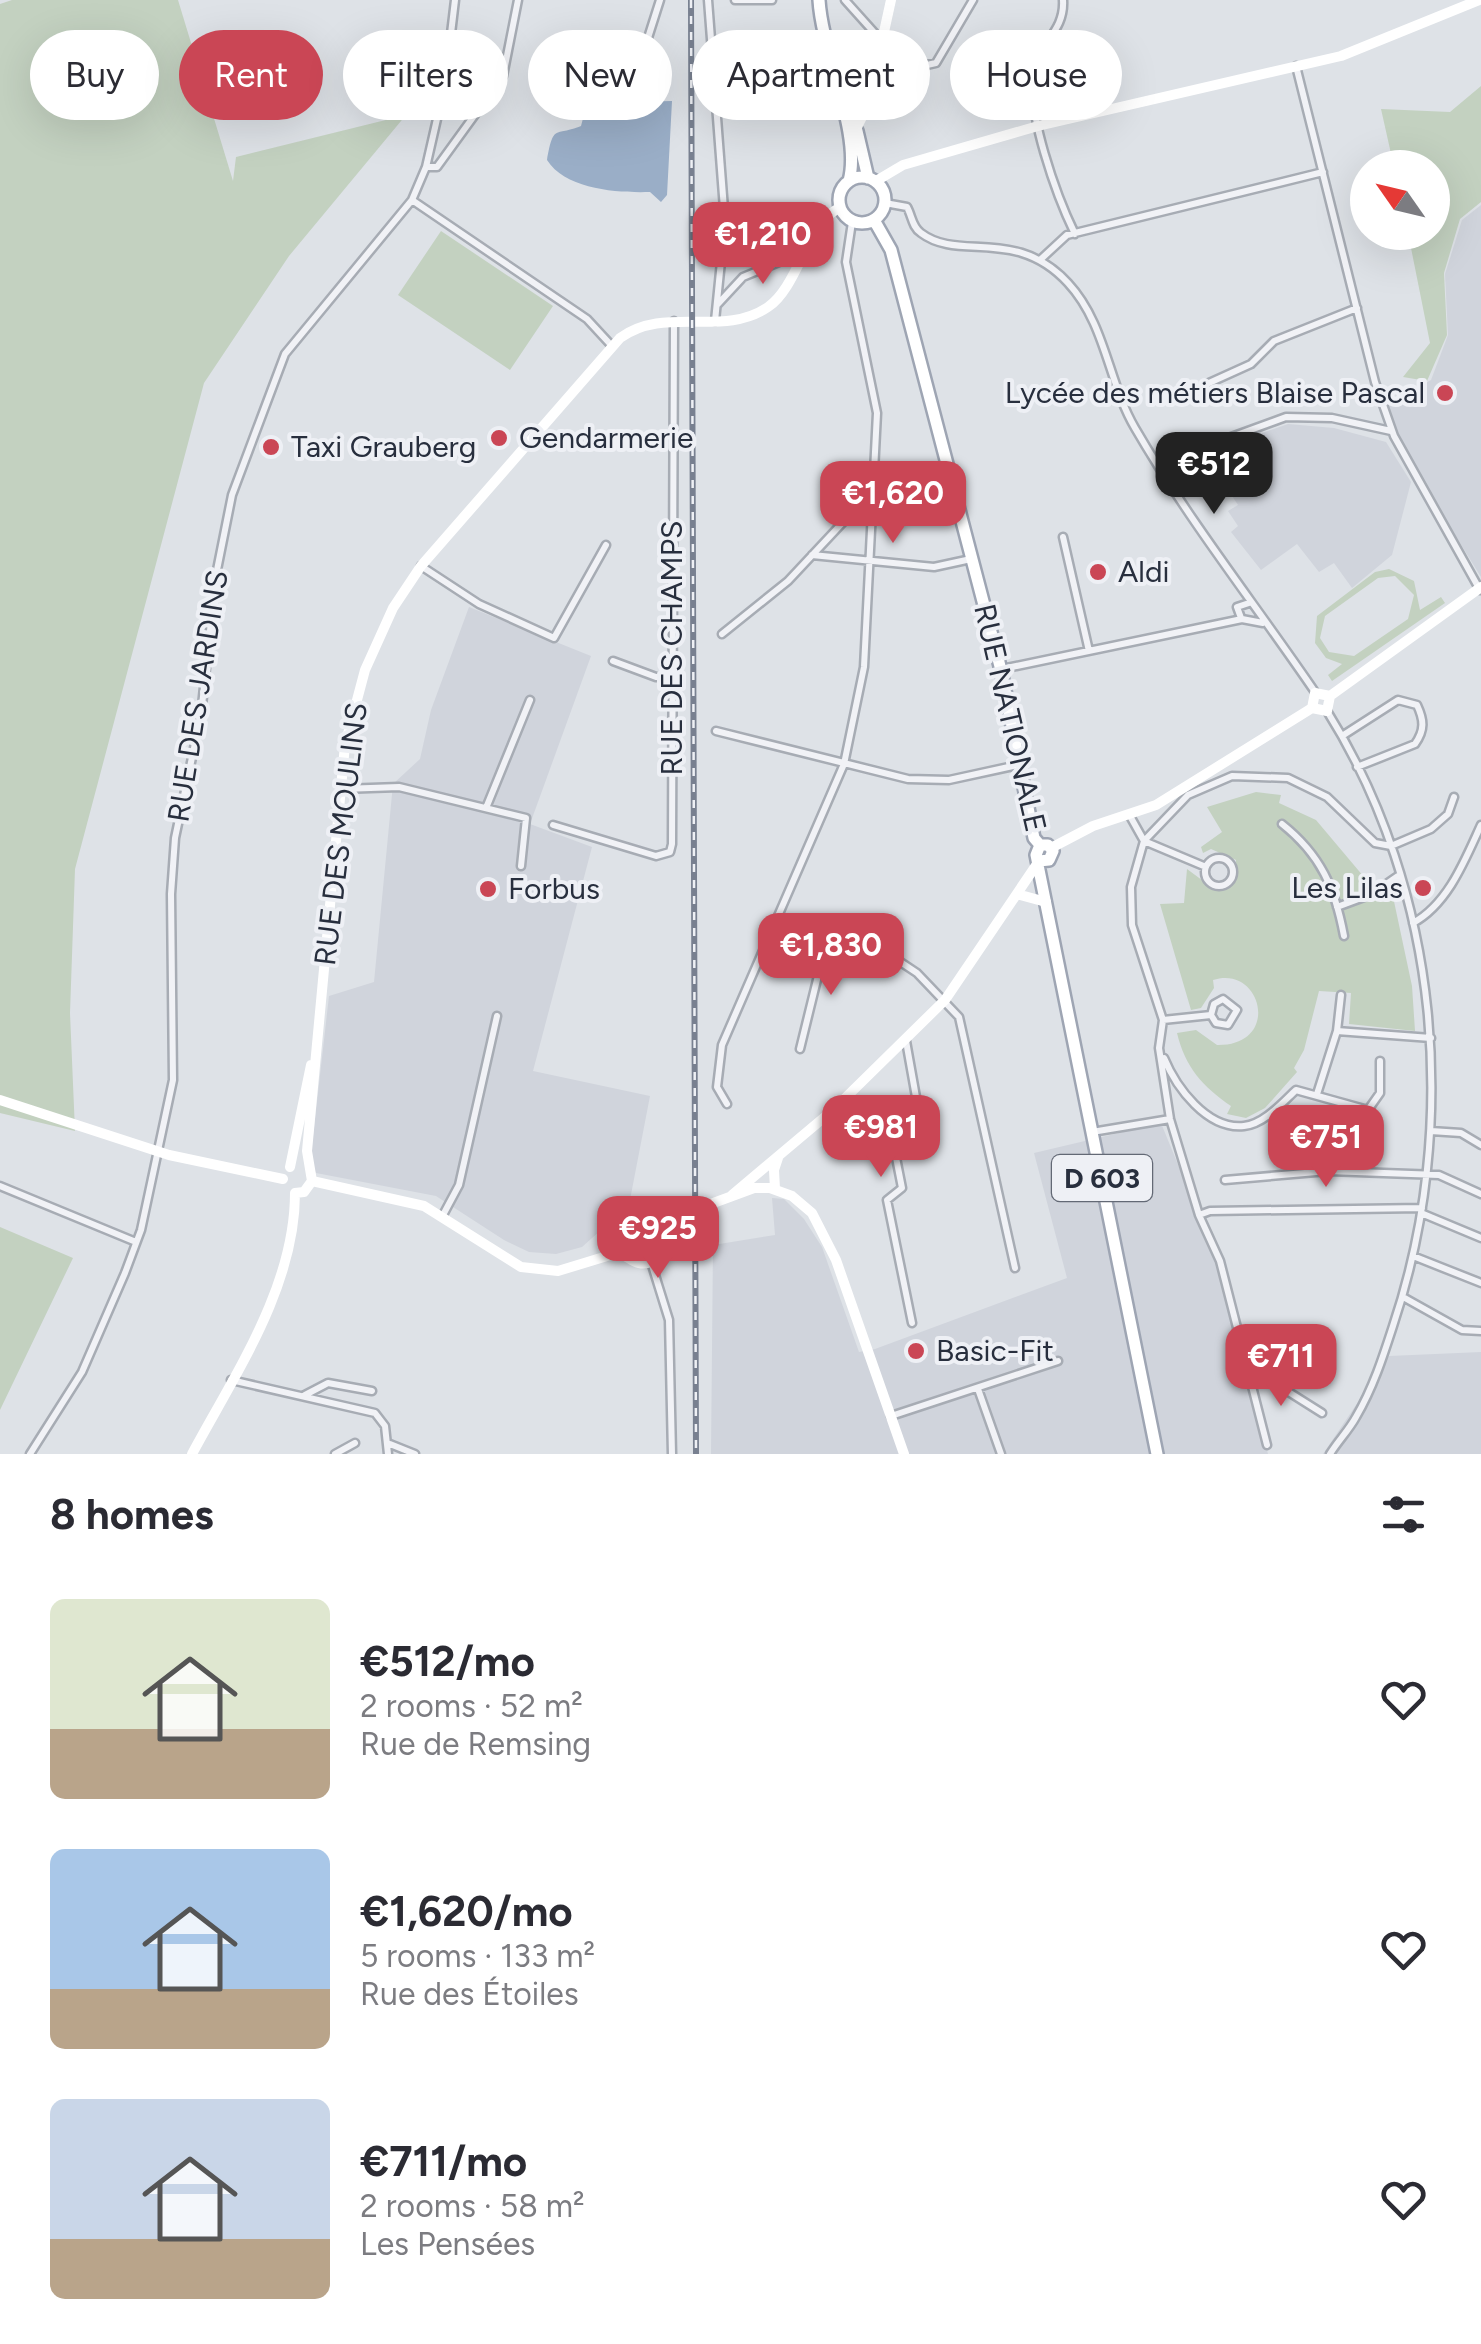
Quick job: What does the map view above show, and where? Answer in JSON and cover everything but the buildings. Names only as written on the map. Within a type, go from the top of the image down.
[{"type":"main road","points":[[819,0],[824,30]]},
{"type":"main road","points":[[883,30],[892,0]]},
{"type":"main road","points":[[849,181],[872,180],[903,165],[1038,126],[1341,56],[1479,0]]},
{"type":"main road","points":[[845,120],[853,152],[849,181],[840,191],[840,208],[852,222],[874,220],[885,203],[872,180],[851,120]]},
{"type":"main road","points":[[856,128],[860,120]]},
{"type":"main road","name":"RUE DES MOULINS","points":[[307,1168],[348,728],[365,670],[393,608],[421,566],[611,345],[642,325],[742,319],[773,304],[829,214],[840,208]]},
{"type":"main road","name":"RUE NATIONALE","points":[[874,220],[891,250],[1001,670],[1019,765],[1045,853],[1043,886],[1157,1454]]},
{"type":"main road","points":[[1312,708],[1315,694],[1330,696],[1481,589]]},
{"type":"main road","points":[[594,1259],[636,1220],[657,1223],[688,1215],[732,1195],[779,1157],[945,1000],[1045,853],[1093,826],[1130,816],[1312,708],[1327,711],[1330,696]]},
{"type":"main road","points":[[1017,894],[1046,902]]},
{"type":"main road","name":"RUE DES MOULINS","points":[[290,1166],[317,1045]]},
{"type":"main road","points":[[0,1100],[158,1151],[283,1179],[295,1194],[294,1224],[280,1286],[192,1454]]},
{"type":"main road","points":[[776,1189],[774,1170],[779,1157]]},
{"type":"main road","points":[[283,1179],[290,1166],[307,1168],[312,1181]]},
{"type":"main road","points":[[312,1181],[402,1200],[443,1215],[520,1266],[558,1271],[625,1254]]},
{"type":"main road","points":[[295,1194],[304,1192],[312,1181]]},
{"type":"main road","points":[[732,1195],[776,1189],[804,1204],[823,1228],[904,1454]]},
{"type":"main road","points":[[622,1236],[625,1254],[637,1263],[651,1262],[662,1254],[666,1240],[688,1215]]},
{"type":"main road","points":[[657,1223],[666,1240]]},
{"type":"street","points":[[426,168],[445,84],[455,0]]},
{"type":"street","name":"RUE DES JARDINS","points":[[30,1454],[82,1372],[136,1242],[158,1151],[176,1048],[171,894],[175,838],[201,715],[216,575],[232,495],[285,354],[412,200],[426,168],[437,167],[503,76],[518,0]]},
{"type":"street","points":[[650,30],[660,0]]},
{"type":"street","points":[[708,0],[725,222],[715,321]]},
{"type":"street","points":[[736,0],[772,0]]},
{"type":"street","points":[[845,0],[872,30]]},
{"type":"street","points":[[930,64],[936,63],[974,0]]},
{"type":"street","points":[[1064,0],[1058,32],[1034,66],[1038,126],[1075,234]]},
{"type":"street","points":[[1296,66],[1392,431],[1481,589]]},
{"type":"street","points":[[1040,260],[1066,236],[1324,172]]},
{"type":"street","points":[[412,200],[586,319],[611,345]]},
{"type":"street","points":[[885,203],[907,207],[913,225],[928,237],[994,245],[1040,260],[1080,297],[1103,342],[1126,410],[1157,464],[1248,605],[1315,694]]},
{"type":"street","points":[[725,222],[820,229]]},
{"type":"street","points":[[726,1104],[718,1087],[722,1044],[778,923],[844,764],[864,667],[877,414],[846,262],[852,222]]},
{"type":"street","points":[[716,306],[743,277],[807,251]]},
{"type":"street","points":[[1209,384],[1251,364],[1274,341],[1357,308]]},
{"type":"street","name":"RUE DES CHAMPS","points":[[553,825],[656,856],[670,852],[677,418],[674,321]]},
{"type":"street","points":[[1157,464],[1286,418],[1332,418],[1392,431]]},
{"type":"street","points":[[722,634],[788,581],[861,503],[872,501]]},
{"type":"street","points":[[1063,537],[1089,651]]},
{"type":"street","points":[[421,566],[479,604],[554,638],[606,546]]},
{"type":"street","points":[[812,554],[934,567],[971,559]]},
{"type":"street","points":[[1245,619],[1236,611],[1248,605]]},
{"type":"street","points":[[1245,619],[1248,605]]},
{"type":"street","points":[[1001,670],[1245,619],[1264,624]]},
{"type":"street","name":"RUE DES CHAMPS","points":[[613,661],[670,677]]},
{"type":"street","points":[[486,808],[530,700]]},
{"type":"street","points":[[1342,736],[1398,700],[1416,705],[1422,715],[1424,726],[1415,744],[1357,767]]},
{"type":"street","points":[[1327,711],[1357,767],[1391,846],[1413,923],[1430,1038],[1430,1131],[1412,1256],[1377,1374],[1356,1417],[1330,1452]]},
{"type":"street","points":[[716,730],[908,779],[949,780],[1019,765]]},
{"type":"street","points":[[1267,1445],[1220,1261],[1199,1215],[1170,1118],[1159,1048],[1163,1020],[1132,924],[1131,887],[1144,841],[1172,808],[1202,787],[1232,776],[1262,774],[1288,778],[1326,797],[1375,843],[1391,846],[1431,829],[1448,814],[1454,797]]},
{"type":"street","points":[[340,790],[400,787],[526,818],[521,866]]},
{"type":"street","points":[[1130,816],[1144,841],[1206,867]]},
{"type":"street","points":[[1282,824],[1318,857],[1338,906],[1344,936]]},
{"type":"street","points":[[1413,923],[1430,914],[1464,863],[1481,825]]},
{"type":"street","points":[[1213,859],[1225,860],[1231,866],[1231,878],[1214,885],[1205,875],[1206,867],[1213,859]]},
{"type":"street","points":[[1338,906],[1372,894],[1399,876]]},
{"type":"street","points":[[778,923],[893,956],[959,1017],[1015,1268]]},
{"type":"street","points":[[800,1049],[827,939]]},
{"type":"street","points":[[1317,1094],[1337,1031],[1341,994]]},
{"type":"street","points":[[1223,999],[1237,1010],[1228,1025],[1216,1023],[1211,1015],[1214,1004],[1223,999]]},
{"type":"street","points":[[1163,1020],[1211,1015]]},
{"type":"street","points":[[443,1215],[459,1185],[497,1016]]},
{"type":"street","points":[[1337,1031],[1430,1038]]},
{"type":"street","points":[[906,1040],[916,1097],[912,1104],[888,1112],[902,1188],[887,1200],[912,1323]]},
{"type":"street","points":[[1159,1048],[1187,1097],[1224,1123],[1245,1126],[1266,1116],[1296,1090],[1368,1110],[1380,1093],[1380,1061]]},
{"type":"street","points":[[1092,1132],[1170,1118]]},
{"type":"street","points":[[1430,1131],[1462,1133],[1481,1145]]},
{"type":"street","points":[[1225,1180],[1328,1171],[1439,1175],[1481,1194]]},
{"type":"street","points":[[0,1186],[136,1242]]},
{"type":"street","points":[[1199,1215],[1210,1210],[1421,1210],[1481,1238]]},
{"type":"street","points":[[1412,1256],[1481,1283]]},
{"type":"street","points":[[651,1262],[669,1320],[672,1454]]},
{"type":"street","points":[[1402,1297],[1462,1330],[1481,1331]]},
{"type":"street","points":[[891,1416],[1058,1362]]},
{"type":"street","points":[[1250,1376],[1268,1379],[1322,1413]]},
{"type":"street","points":[[232,1380],[375,1413],[385,1426],[390,1444],[388,1454]]},
{"type":"street","points":[[305,1395],[328,1383],[372,1391]]},
{"type":"street","points":[[978,1389],[1001,1454]]},
{"type":"street","points":[[335,1454],[355,1443]]},
{"type":"street","points":[[390,1444],[415,1454]]},
{"type":"shaded area","name":"Lycée des métiers Blaise Pascal","points":[[1481,205],[1481,577],[1413,467],[1386,406],[1431,380],[1448,335],[1445,274],[1462,220]]},
{"type":"shaded area","points":[[1288,424],[1334,428],[1386,442],[1411,482],[1392,555],[1352,588],[1334,563],[1319,572],[1297,544],[1261,570],[1231,532],[1238,526],[1228,511],[1238,505],[1204,453]]},
{"type":"shaded area","points":[[469,607],[591,656],[530,824],[592,847],[533,1071],[650,1096],[629,1205],[582,1247],[556,1254],[529,1252],[504,1240],[436,1196],[316,1173],[310,1163],[329,996],[374,982],[393,784],[420,759],[431,710]]},
{"type":"shaded area","points":[[1161,1123],[1219,1265],[1268,1454],[711,1454],[713,1245],[775,1235],[772,1198],[784,1199],[804,1219],[822,1247],[859,1352],[875,1349],[1067,1278],[1034,1153]]},
{"type":"shaded area","points":[[1481,1352],[1481,1454],[1323,1454],[1389,1356]]},
{"type":"green space","points":[[12,0],[178,0],[187,30],[179,30],[179,120],[214,120],[233,181],[236,157],[386,120],[402,120],[289,256],[204,383],[75,869],[70,1013],[75,1131],[0,1113],[0,4]]},
{"type":"green space","points":[[1481,86],[1481,202],[1460,219],[1444,273],[1447,335],[1427,381],[1403,377],[1430,343],[1411,250],[1450,250],[1450,150],[1390,150],[1381,109],[1450,112]]},
{"type":"green space","points":[[441,231],[553,306],[510,370],[398,295]]},
{"type":"green space","points":[[1389,569],[1414,581],[1420,610],[1441,597],[1445,603],[1332,681],[1328,675],[1342,664],[1326,658],[1315,643],[1317,616],[1375,572]],"holes":[[[1395,576],[1414,595],[1408,619],[1354,656],[1329,652],[1320,638],[1325,616],[1378,578]]]},
{"type":"green space","points":[[1256,792],[1281,795],[1279,803],[1316,820],[1380,896],[1392,892],[1412,986],[1415,1031],[1349,1024],[1351,993],[1319,991],[1304,1050],[1294,1068],[1297,1072],[1265,1108],[1246,1118],[1227,1114],[1231,1106],[1196,1075],[1177,1033],[1196,1030],[1217,1045],[1238,1042],[1251,1033],[1257,1021],[1258,1007],[1253,994],[1230,978],[1213,980],[1214,988],[1201,1008],[1191,1010],[1160,904],[1184,903],[1187,869],[1214,889],[1234,884],[1236,860],[1211,849],[1203,853],[1201,847],[1222,832],[1207,807]]},
{"type":"green space","points":[[0,1227],[73,1258],[0,1410]]},
{"type":"water","points":[[583,120],[671,120],[667,195],[661,202],[650,192],[580,184],[556,170],[547,160],[551,141],[556,133],[581,126]]},
{"type":"railway","points":[[691,0],[696,1454]]},
{"type":"place","name":"Lycée des métiers Blaise Pascal","points":[[1445,393]]},
{"type":"place","name":"Gendarmerie","points":[[499,438]]},
{"type":"place","name":"Taxi Grauberg","points":[[271,447]]},
{"type":"place","name":"Aldi","points":[[1098,572]]},
{"type":"place","name":"Les Lilas","points":[[1423,888]]},
{"type":"place","name":"Forbus","points":[[488,889]]},
{"type":"place","name":"Basic-Fit","points":[[916,1351]]}]
